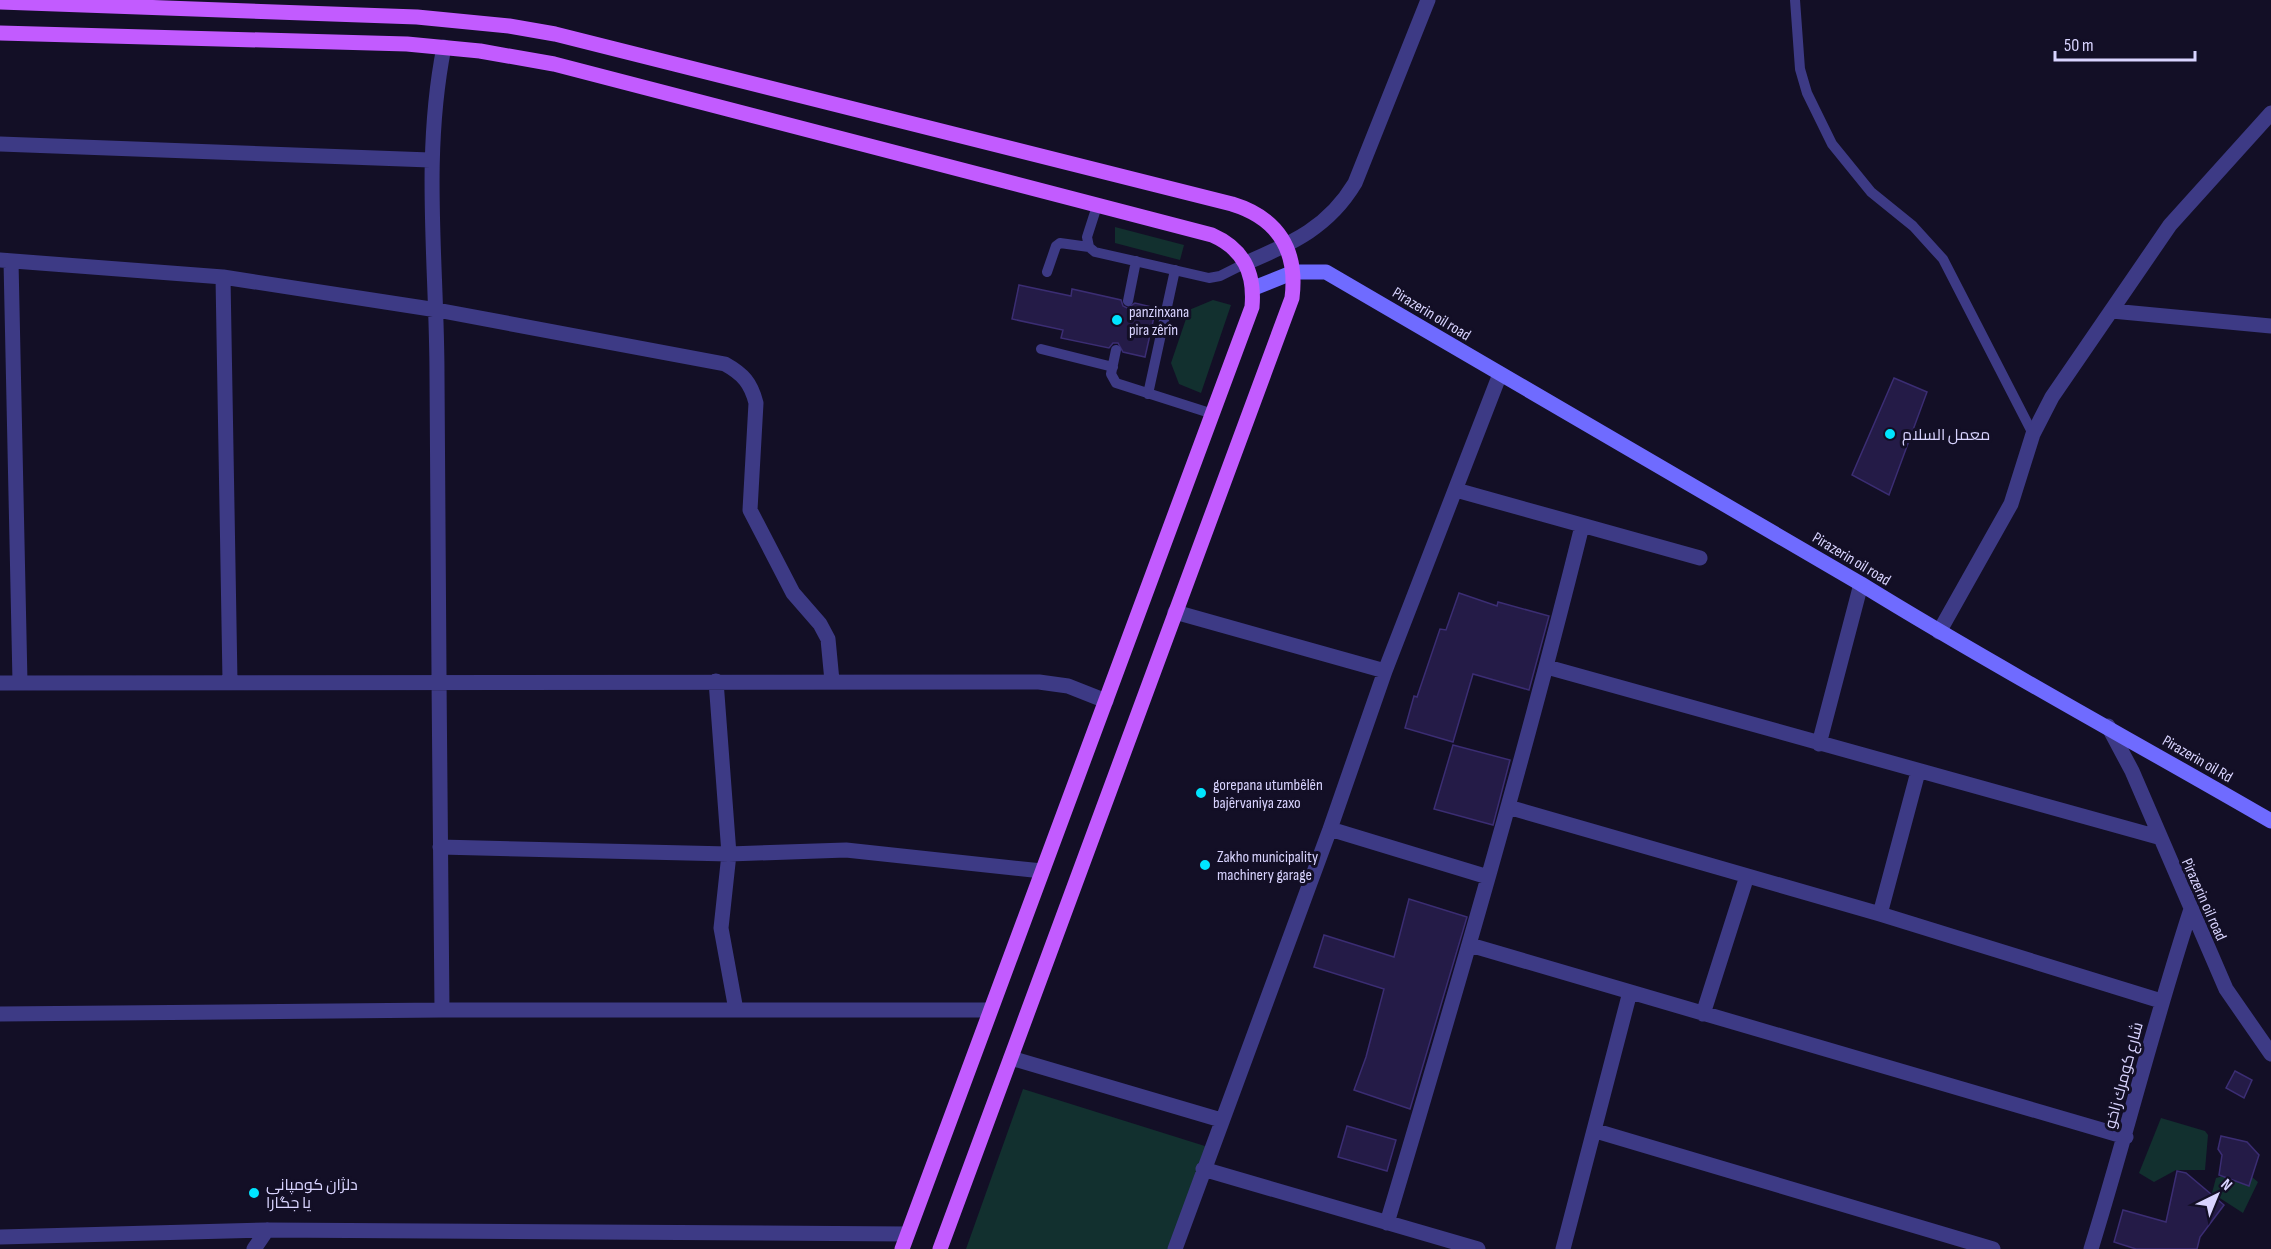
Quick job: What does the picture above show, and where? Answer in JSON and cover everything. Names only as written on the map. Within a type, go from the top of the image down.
[{"type":"main road","points":[[0,2],[417,17],[509,26],[555,34],[1232,204],[1249,209],[1264,218],[1276,231],[1286,246],[1294,272],[1292,298],[940,1249]]},
{"type":"main road","points":[[0,33],[444,47],[554,64],[1212,235],[1226,241],[1246,263],[1254,288],[1252,307],[902,1249]]},
{"type":"main road","name":"Pirazerin oil road","points":[[1254,288],[1294,272],[1309,270],[1326,272],[1861,584],[1939,632],[2108,726]]},
{"type":"main road","name":"Pirazerin oil Rd","points":[[2108,726],[2271,821]]},
{"type":"street","points":[[1246,263],[1286,246],[1329,218],[1344,202],[1355,183],[1428,0]]},
{"type":"street","points":[[442,1010],[437,310],[433,272],[430,160],[435,99],[444,47]]},
{"type":"street","points":[[1939,632],[2011,504],[2033,434],[2052,397],[2175,218],[2271,113]]},
{"type":"street","points":[[0,144],[430,160]]},
{"type":"street","points":[[20,682],[5,261],[223,277],[437,310],[725,364],[741,372],[752,387],[756,403],[750,510],[793,593],[820,624],[828,639],[832,681]]},
{"type":"street","points":[[223,277],[230,681]]},
{"type":"street","points":[[2112,311],[2271,326]]},
{"type":"street","points":[[1174,1249],[1330,829],[1385,671],[1500,374]]},
{"type":"street","points":[[1455,490],[1700,558]]},
{"type":"street","points":[[1387,1222],[1470,945],[1547,667],[1582,526]]},
{"type":"street","points":[[1819,744],[1861,584]]},
{"type":"street","points":[[1175,612],[1385,671]]},
{"type":"street","points":[[1547,667],[2158,837]]},
{"type":"street","points":[[0,682],[230,681],[439,684],[716,681],[1039,682],[1068,686],[1106,701]]},
{"type":"street","points":[[716,681],[729,855],[721,928],[736,1010]]},
{"type":"street","name":"Pirazerin oil road","points":[[2108,726],[2132,771],[2158,837],[2226,989],[2271,1054]]},
{"type":"street","points":[[1880,914],[1918,772]]},
{"type":"street","points":[[1508,807],[1880,914],[2161,1000]]},
{"type":"street","points":[[1330,829],[1488,877]]},
{"type":"street","points":[[440,847],[729,855],[846,850],[1042,871]]},
{"type":"street","points":[[1703,1014],[1747,876]]},
{"type":"street","name":"شارع كومرك زاخو","points":[[2091,1249],[2126,1137],[2161,1000],[2191,909]]},
{"type":"street","points":[[1470,945],[2126,1137]]},
{"type":"street","points":[[1563,1249],[1596,1131],[1630,992]]},
{"type":"street","points":[[0,1014],[442,1010],[989,1010]]},
{"type":"street","points":[[1011,1058],[1221,1120]]},
{"type":"street","points":[[1596,1131],[1994,1249]]},
{"type":"street","points":[[1203,1169],[1478,1249]]},
{"type":"street","points":[[254,1249],[267,1230]]},
{"type":"street","points":[[0,1237],[267,1230],[907,1234]]},
{"type":"lane","points":[[1796,0],[1800,69],[1808,93],[1832,144],[1871,192],[1913,226],[1943,259],[2033,434]]},
{"type":"lane","points":[[1089,247],[1087,237],[1097,206]]},
{"type":"lane","points":[[1047,272],[1056,246],[1060,243],[1089,247],[1095,252],[1215,278],[1246,263]]},
{"type":"lane","points":[[1128,302],[1136,261]]},
{"type":"lane","points":[[1148,394],[1175,270]]},
{"type":"lane","points":[[1041,349],[1113,367]]},
{"type":"lane","points":[[1116,350],[1113,381],[1213,414]]},
{"type":"green space","points":[[1115,227],[1184,245],[1180,260],[1115,243]]},
{"type":"green space","points":[[1213,300],[1231,305],[1201,393],[1179,384],[1171,363],[1189,310]]},
{"type":"green space","points":[[1023,1089],[1208,1147],[1172,1249],[966,1249]]},
{"type":"green space","points":[[2161,1118],[2205,1131],[2208,1135],[2205,1170],[2176,1170],[2154,1182],[2139,1173]]},
{"type":"green space","points":[[2227,1175],[2252,1177],[2258,1182],[2243,1213],[2212,1193],[2216,1178]]},
{"type":"building","points":[[1019,285],[1071,296],[1072,289],[1121,300],[1123,306],[1127,308],[1135,303],[1156,308],[1145,357],[1123,352],[1118,343],[1113,343],[1109,348],[1061,338],[1063,330],[1012,319]]},
{"type":"building","name":"معمل السلام","points":[[1894,378],[1927,392],[1889,495],[1852,475]]},
{"type":"building","points":[[1459,593],[1497,606],[1498,602],[1549,616],[1529,690],[1473,674],[1453,742],[1405,728],[1414,696],[1417,697],[1440,629],[1446,630]]},
{"type":"building","points":[[1453,745],[1510,760],[1493,825],[1434,809]]},
{"type":"building","points":[[1409,899],[1467,917],[1410,1109],[1354,1090],[1366,1057],[1384,989],[1314,967],[1324,935],[1394,957]]},
{"type":"building","points":[[2235,1071],[2252,1080],[2244,1098],[2226,1088]]},
{"type":"building","points":[[1347,1126],[1396,1140],[1387,1171],[1338,1157]]},
{"type":"building","points":[[2221,1136],[2247,1142],[2259,1155],[2249,1186],[2219,1175],[2222,1155],[2218,1149]]},
{"type":"building","points":[[2177,1171],[2186,1173],[2224,1205],[2200,1237],[2197,1249],[2136,1249],[2114,1242],[2123,1210],[2166,1222]]},
{"type":"place","name":"panzinxana pira zêrîn","points":[[1117,320]]},
{"type":"place","name":"معمل السلام","points":[[1890,434]]},
{"type":"place","name":"gorepana utumbêlên bajêrvaniya zaxo","points":[[1201,793]]},
{"type":"place","name":"Zakho municipality machinery garage","points":[[1205,865]]},
{"type":"place","name":"دلژان کومپانی یا جگارا","points":[[254,1193]]}]
